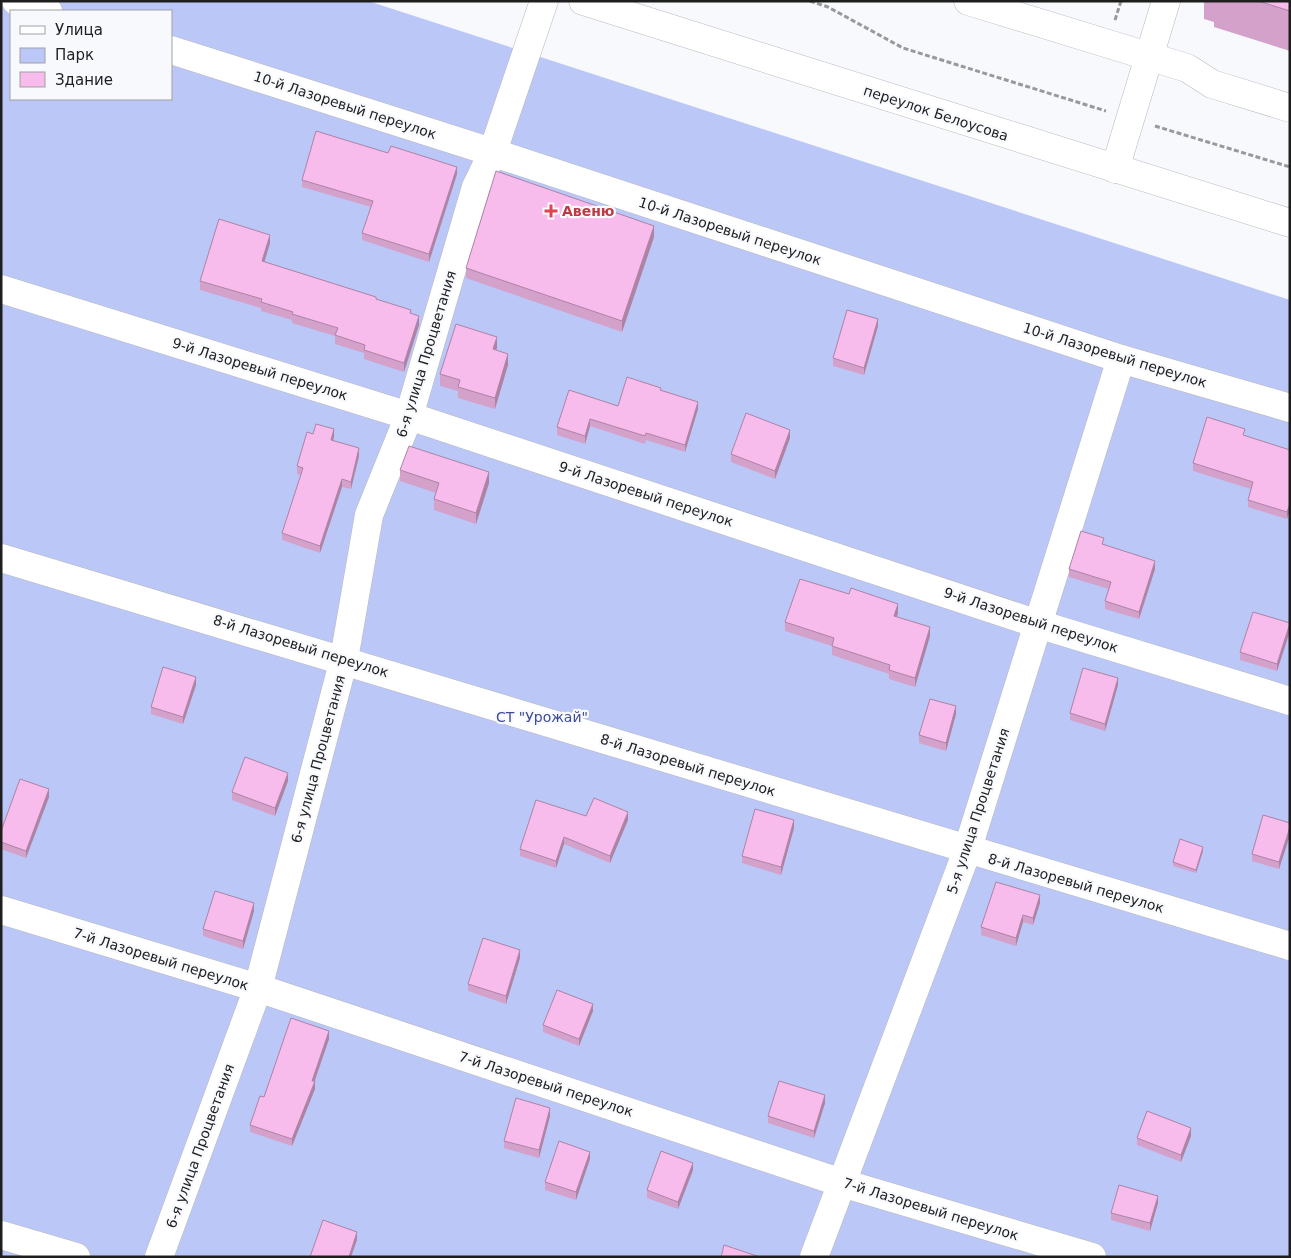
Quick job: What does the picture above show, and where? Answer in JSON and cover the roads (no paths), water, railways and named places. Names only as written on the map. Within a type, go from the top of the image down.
[{"type":"street","points":[[16,1],[45,10]]},
{"type":"street","name":"6-я улица Процветания","points":[[159,1257],[258,988],[344,659],[369,514],[409,416],[476,187],[492,154],[544,1]]},
{"type":"street","name":"переулок Белоусова","points":[[583,1],[1290,223]]},
{"type":"street","points":[[968,1],[1187,68],[1212,84],[1290,108]]},
{"type":"street","points":[[1114,169],[1166,1]]},
{"type":"street","name":"10-й Лазоревый переулок","points":[[172,50],[1121,359],[1290,408]]},
{"type":"street","name":"9-й Лазоревый переулок","points":[[1,289],[409,416],[1038,624],[1290,701]]},
{"type":"street","name":"5-я улица Процветания","points":[[814,1257],[967,851],[1121,359]]},
{"type":"street","name":"8-й Лазоревый переулок","points":[[1,558],[344,659],[967,851],[1290,946]]},
{"type":"street","name":"7-й Лазоревый переулок","points":[[1,910],[258,988],[842,1183],[1092,1257]]},
{"type":"street","points":[[1,1235],[76,1257]]},
{"type":"place","name":"Авеню","points":[[551,211]]},
{"type":"park label","name":"СТ \"Урожай\"","points":[[542,717]]}]
